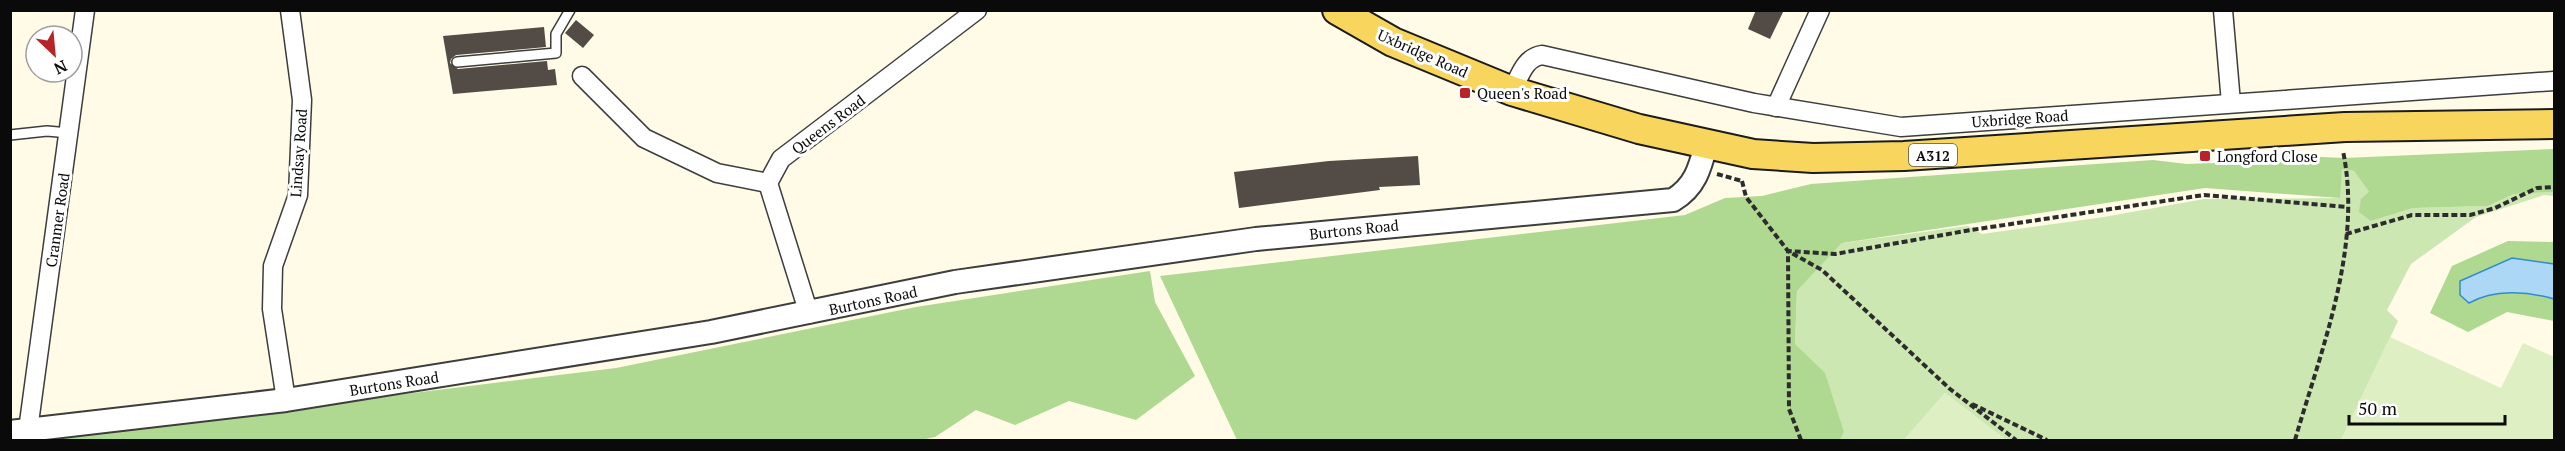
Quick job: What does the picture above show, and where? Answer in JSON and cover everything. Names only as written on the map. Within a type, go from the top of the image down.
[{"type":"main road","name":"Uxbridge Road","points":[[1337,10],[1394,42],[1512,90],[1595,117],[1707,158],[1754,154],[1813,158],[1904,156],[2345,127],[2554,124]]},
{"type":"street","name":"Cranmer Road","points":[[19,431],[69,133],[85,10]]},
{"type":"street","name":"Lindsay Road","points":[[286,400],[272,309],[273,266],[298,195],[302,100],[290,10]]},
{"type":"street","name":"Queens Road","points":[[768,183],[781,159],[977,10]]},
{"type":"street","points":[[1776,107],[1821,10]]},
{"type":"street","points":[[2223,10],[2231,103]]},
{"type":"street","name":"Uxbridge Road","points":[[1512,90],[1526,63],[1533,57],[1542,55],[1776,107],[1901,127],[2554,81]]},
{"type":"street","points":[[582,76],[644,138],[717,173],[768,183],[809,314]]},
{"type":"street","name":"Burtons Road","points":[[19,431],[286,400],[809,314],[955,282],[1256,239],[1673,200],[1685,193],[1707,158]]},
{"type":"lane","points":[[457,62],[556,53],[556,34],[570,10]]},
{"type":"lane","points":[[10,135],[47,130],[69,133]]},
{"type":"path","points":[[2295,441],[2325,345],[2349,222],[2341,145]]},
{"type":"path","points":[[1707,158],[1742,181],[1746,197],[1788,251],[1822,270],[1963,399],[2016,441]]},
{"type":"path","points":[[2346,234],[2412,215],[2470,214],[2494,208],[2537,188],[2554,187]]},
{"type":"path","points":[[1788,251],[1835,254],[1971,230],[2204,195],[2347,207]]},
{"type":"path","points":[[1788,251],[1789,409],[1800,441]]},
{"type":"path","points":[[1963,399],[2047,441]]},
{"type":"green space","points":[[2554,149],[2554,192],[2514,194],[2488,206],[2413,208],[2371,221],[2359,212],[2361,199],[2369,192],[2354,171],[2342,169],[2340,198],[2205,188],[1842,243],[1797,291],[1795,344],[1825,373],[1844,432],[1840,440],[1237,440],[1160,276],[1685,215],[1725,198],[1762,196],[1811,184],[2153,160],[2187,164],[2240,162],[2262,154],[2344,158]]},
{"type":"green space","points":[[2342,169],[2354,171],[2369,192],[2371,221],[2413,208],[2488,206],[2514,194],[2554,192],[2554,196],[2544,195],[2476,217],[2411,264],[2387,310],[2398,321],[2341,440],[2006,440],[1945,393],[1904,440],[1840,440],[1844,432],[1795,344],[1797,291],[1842,243],[1968,226],[1982,234],[2104,217],[2204,199],[2339,198]]},
{"type":"green space","points":[[2508,241],[2554,242],[2554,264],[2512,258],[2460,281],[2460,295],[2469,303],[2500,293],[2533,294],[2554,299],[2554,321],[2507,312],[2468,332],[2430,313],[2452,266]]},
{"type":"green space","points":[[1150,271],[1155,302],[1195,376],[1136,420],[1069,401],[1015,425],[976,410],[935,437],[921,440],[33,440],[616,368],[916,307]]},
{"type":"green space","points":[[2390,337],[2501,388],[2523,343],[2554,357],[2554,440],[2341,440]]},
{"type":"green space","points":[[1945,393],[2006,440],[1904,440]]},
{"type":"water","points":[[2512,258],[2554,264],[2554,299],[2533,294],[2500,293],[2469,303],[2460,295],[2460,281]]},
{"type":"building","points":[[1756,10],[1784,10],[1770,39],[1748,29]]},
{"type":"building","points":[[576,20],[594,35],[583,48],[565,33]]},
{"type":"building","points":[[544,27],[546,47],[456,55],[450,63],[458,69],[547,61],[548,70],[555,69],[557,85],[453,94],[443,36]]},
{"type":"building","points":[[1418,156],[1420,185],[1379,187],[1380,190],[1239,208],[1234,172],[1329,161]]},
{"type":"place","name":"Queen's Road","points":[[1465,93]]},
{"type":"place","name":"Longford Close","points":[[2205,156]]}]
